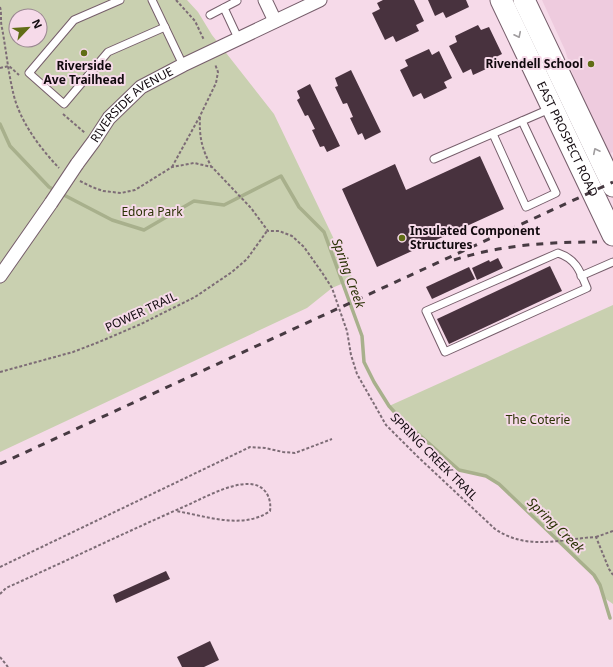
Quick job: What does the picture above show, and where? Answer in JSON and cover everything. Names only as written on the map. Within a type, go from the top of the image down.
[{"type":"main road","name":"EAST PROSPECT ROAD","points":[[500,0],[613,186]]},
{"type":"main road","name":"EAST PROSPECT ROAD","points":[[524,0],[562,104],[613,235]]},
{"type":"street","points":[[265,0],[275,21]]},
{"type":"street","name":"RIVERSIDE AVENUE","points":[[0,276],[109,118],[141,87],[183,64],[320,0]]},
{"type":"lane","points":[[120,0],[74,20],[29,73],[64,104],[108,52],[165,27]]},
{"type":"lane","points":[[152,0],[183,64]]},
{"type":"lane","points":[[210,15],[237,1]]},
{"type":"lane","points":[[224,8],[238,38]]},
{"type":"lane","points":[[434,159],[562,104]]},
{"type":"lane","points":[[493,134],[526,207],[556,194],[522,121]]},
{"type":"lane","points":[[558,253],[567,256],[575,263],[582,276],[587,288],[445,352],[426,311],[558,253]]},
{"type":"lane","points":[[582,276],[613,262]]},
{"type":"path","points":[[176,0],[195,21],[204,40]]},
{"type":"path","points":[[172,167],[216,83],[218,72],[215,64]]},
{"type":"path","points":[[1,68],[9,66]]},
{"type":"path","points":[[200,116],[200,133],[202,144],[212,167]]},
{"type":"path","points":[[226,181],[251,208],[268,231]]},
{"type":"path","name":"POWER TRAIL","points":[[0,372],[73,352],[99,342],[141,324],[195,296],[232,272],[247,259],[268,231]]},
{"type":"path","name":"SPRING CREEK TRAIL","points":[[268,231],[279,231],[292,236],[309,253],[332,288],[349,342],[351,355],[357,374],[380,415],[390,429],[495,529],[505,536],[515,540],[532,542],[596,537],[613,531]]},
{"type":"path","points":[[0,567],[250,448],[265,448],[283,452],[295,452],[332,439]]},
{"type":"path","points":[[0,594],[6,588],[176,510],[233,485],[258,485],[270,497],[271,504],[270,511],[263,516],[244,521],[233,521],[176,510]]},
{"type":"path","points":[[596,537],[609,569],[613,575]]},
{"type":"path","points":[[0,657],[8,667]]},
{"type":"shaded area","name":"Rivendell School","points":[[542,0],[613,0],[613,152],[609,154],[574,78],[565,50]]},
{"type":"green space","name":"Edora Park","points":[[0,0],[187,0],[198,12],[212,35],[274,114],[353,279],[332,288],[307,308],[0,452]]},
{"type":"green space","name":"The Coterie","points":[[613,305],[613,604],[603,597],[600,585],[594,575],[499,484],[486,476],[459,470],[398,416],[389,406]]},
{"type":"building","points":[[383,0],[414,0],[424,21],[416,25],[419,31],[396,42],[393,36],[385,40],[372,13],[380,9],[377,3]]},
{"type":"building","points":[[428,0],[466,0],[469,7],[446,18],[443,12],[435,16]]},
{"type":"building","points":[[478,25],[481,30],[489,27],[502,54],[494,58],[497,64],[473,75],[471,69],[463,73],[449,46],[457,42],[455,36]]},
{"type":"building","points":[[429,49],[432,55],[439,51],[452,78],[444,82],[447,88],[424,99],[421,93],[413,97],[400,70],[408,66],[405,60]]},
{"type":"building","points":[[351,70],[381,132],[365,140],[362,133],[358,135],[350,118],[353,117],[347,103],[343,104],[335,87],[338,86],[335,78]]},
{"type":"building","points":[[310,84],[340,146],[327,152],[324,146],[320,147],[312,130],[315,129],[308,115],[305,116],[297,100],[300,98],[297,91]]},
{"type":"building","name":"Insulated Component Structures","points":[[480,156],[504,209],[377,267],[342,189],[395,164],[406,190]]},
{"type":"building","points":[[498,258],[503,268],[477,280],[472,268],[489,260],[490,262]]},
{"type":"building","points":[[550,266],[562,291],[449,344],[437,319]]},
{"type":"building","points":[[469,267],[475,279],[432,299],[426,287]]},
{"type":"building","points":[[166,571],[170,579],[116,603],[113,595]]},
{"type":"building","points":[[210,641],[219,660],[204,667],[182,667],[177,657]]},
{"type":"waterway","name":"Spring Creek","points":[[0,124],[10,146],[49,187],[56,191]]},
{"type":"waterway","name":"Spring Creek","points":[[62,194],[112,220],[144,230],[194,201],[224,205],[281,176],[299,207],[324,232],[362,336],[364,362],[389,406],[398,416],[459,470],[486,476],[499,484],[594,575],[600,585],[610,618]]},
{"type":"railway","points":[[0,464],[613,182]]},
{"type":"railway","points":[[454,260],[489,251],[524,245],[597,242]]},
{"type":"place","name":"Riverside Ave Trailhead","points":[[84,53]]},
{"type":"place","name":"Rivendell School","points":[[591,64]]},
{"type":"place","name":"Insulated Component Structures","points":[[402,238]]}]
